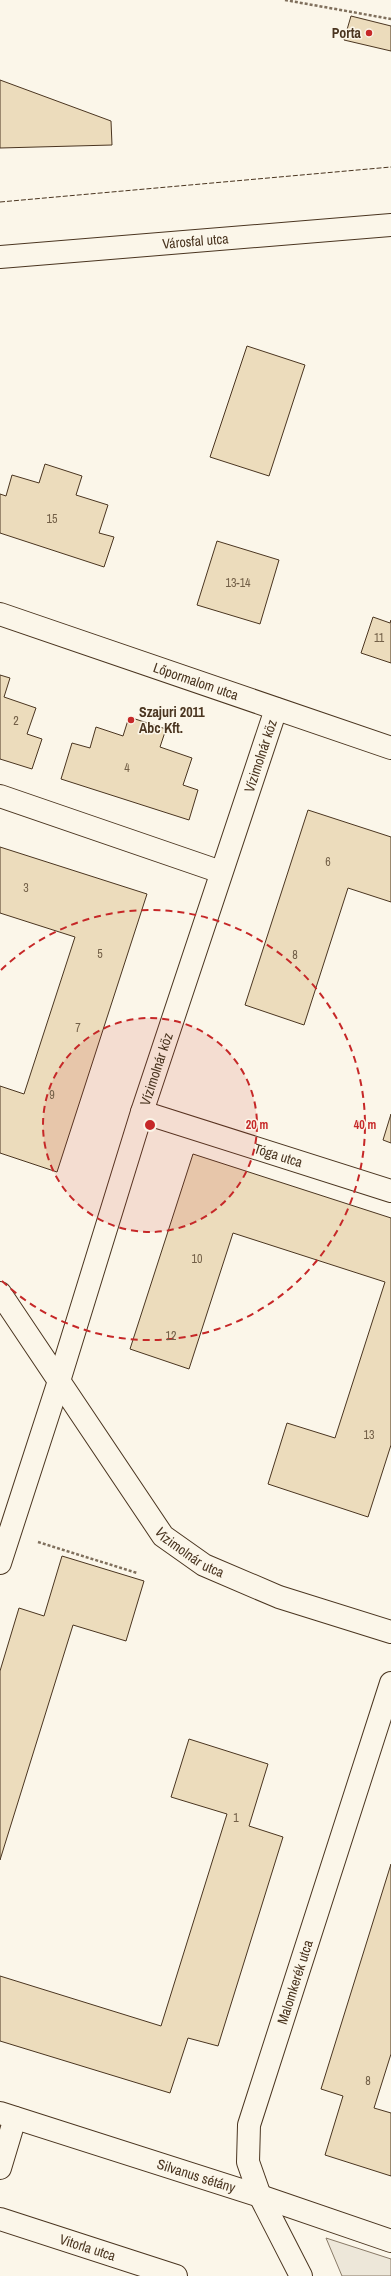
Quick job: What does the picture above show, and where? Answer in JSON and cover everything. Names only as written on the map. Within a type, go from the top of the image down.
[{"type":"street","name":"Városfal utca","points":[[0,257],[391,225]]},
{"type":"street","name":"Lőpormalom utca","points":[[0,614],[391,748]]},
{"type":"street","name":"Vízimolnár köz","points":[[59,1381],[142,1112],[276,709]]},
{"type":"street","points":[[0,796],[221,872]]},
{"type":"street","name":"Tóga utca","points":[[142,1112],[391,1191]]},
{"type":"street","name":"Vízimolnár utca","points":[[0,1293],[163,1536],[204,1565],[279,1596],[391,1632]]},
{"type":"street","points":[[0,1563],[59,1381]]},
{"type":"street","name":"Malomkerék utca","points":[[301,2276],[260,2196],[248,2162],[249,2125],[391,1683]]},
{"type":"street","points":[[0,2168],[8,2116]]},
{"type":"street","name":"Silvanus sétány","points":[[8,2116],[260,2196],[391,2241]]},
{"type":"street","name":"Vitorla utca","points":[[0,2219],[176,2276]]},
{"type":"path","points":[[285,0],[391,19]]},
{"type":"path","points":[[10,1533],[137,1572]]},
{"type":"shaded area","points":[[326,2238],[391,2259],[391,2276],[342,2276]]},
{"type":"building","name":"Porta","points":[[351,16],[391,26],[391,51],[344,40]]},
{"type":"building","points":[[0,80],[111,121],[112,145],[0,148]]},
{"type":"building","points":[[247,346],[305,365],[269,476],[210,457]]},
{"type":"building","points":[[45,464],[82,476],[76,495],[108,505],[99,533],[114,537],[104,567],[0,533],[0,494],[6,496],[12,475],[39,483]]},
{"type":"building","points":[[217,541],[279,560],[260,624],[197,605]]},
{"type":"building","points":[[373,617],[390,623],[391,620],[391,663],[361,653]]},
{"type":"building","points":[[0,675],[10,678],[4,697],[36,708],[27,734],[42,739],[32,769],[0,759]]},
{"type":"building","points":[[129,717],[166,729],[160,747],[192,758],[183,785],[198,790],[189,820],[61,779],[72,743],[90,748],[96,727],[123,736]]},
{"type":"building","points":[[308,810],[391,837],[391,902],[348,888],[304,1025],[245,1005]]},
{"type":"building","points":[[0,847],[147,894],[57,1172],[0,1153],[0,1086],[24,1094],[75,937],[0,913]]},
{"type":"building","points":[[391,1114],[391,1143],[383,1140]]},
{"type":"building","points":[[193,1154],[391,1218],[391,1445],[368,1517],[268,1484],[287,1423],[335,1438],[385,1282],[233,1233],[189,1369],[130,1349]]},
{"type":"building","points":[[62,1556],[144,1581],[126,1641],[73,1625],[0,1860],[0,1671],[19,1608],[44,1616]]},
{"type":"building","points":[[189,1739],[268,1764],[249,1826],[283,1837],[218,2046],[188,2038],[170,2093],[0,2041],[0,1976],[161,2026],[227,1814],[171,1797]]},
{"type":"building","points":[[391,1864],[391,2054],[374,2108],[391,2113],[391,2176],[325,2155],[343,2096],[321,2089]]},
{"type":"fence","points":[[0,202],[391,167]]},
{"type":"place","name":"Porta","points":[[369,33]]},
{"type":"place","name":"Szajuri 2011 Abc Kft.","points":[[131,720]]}]
